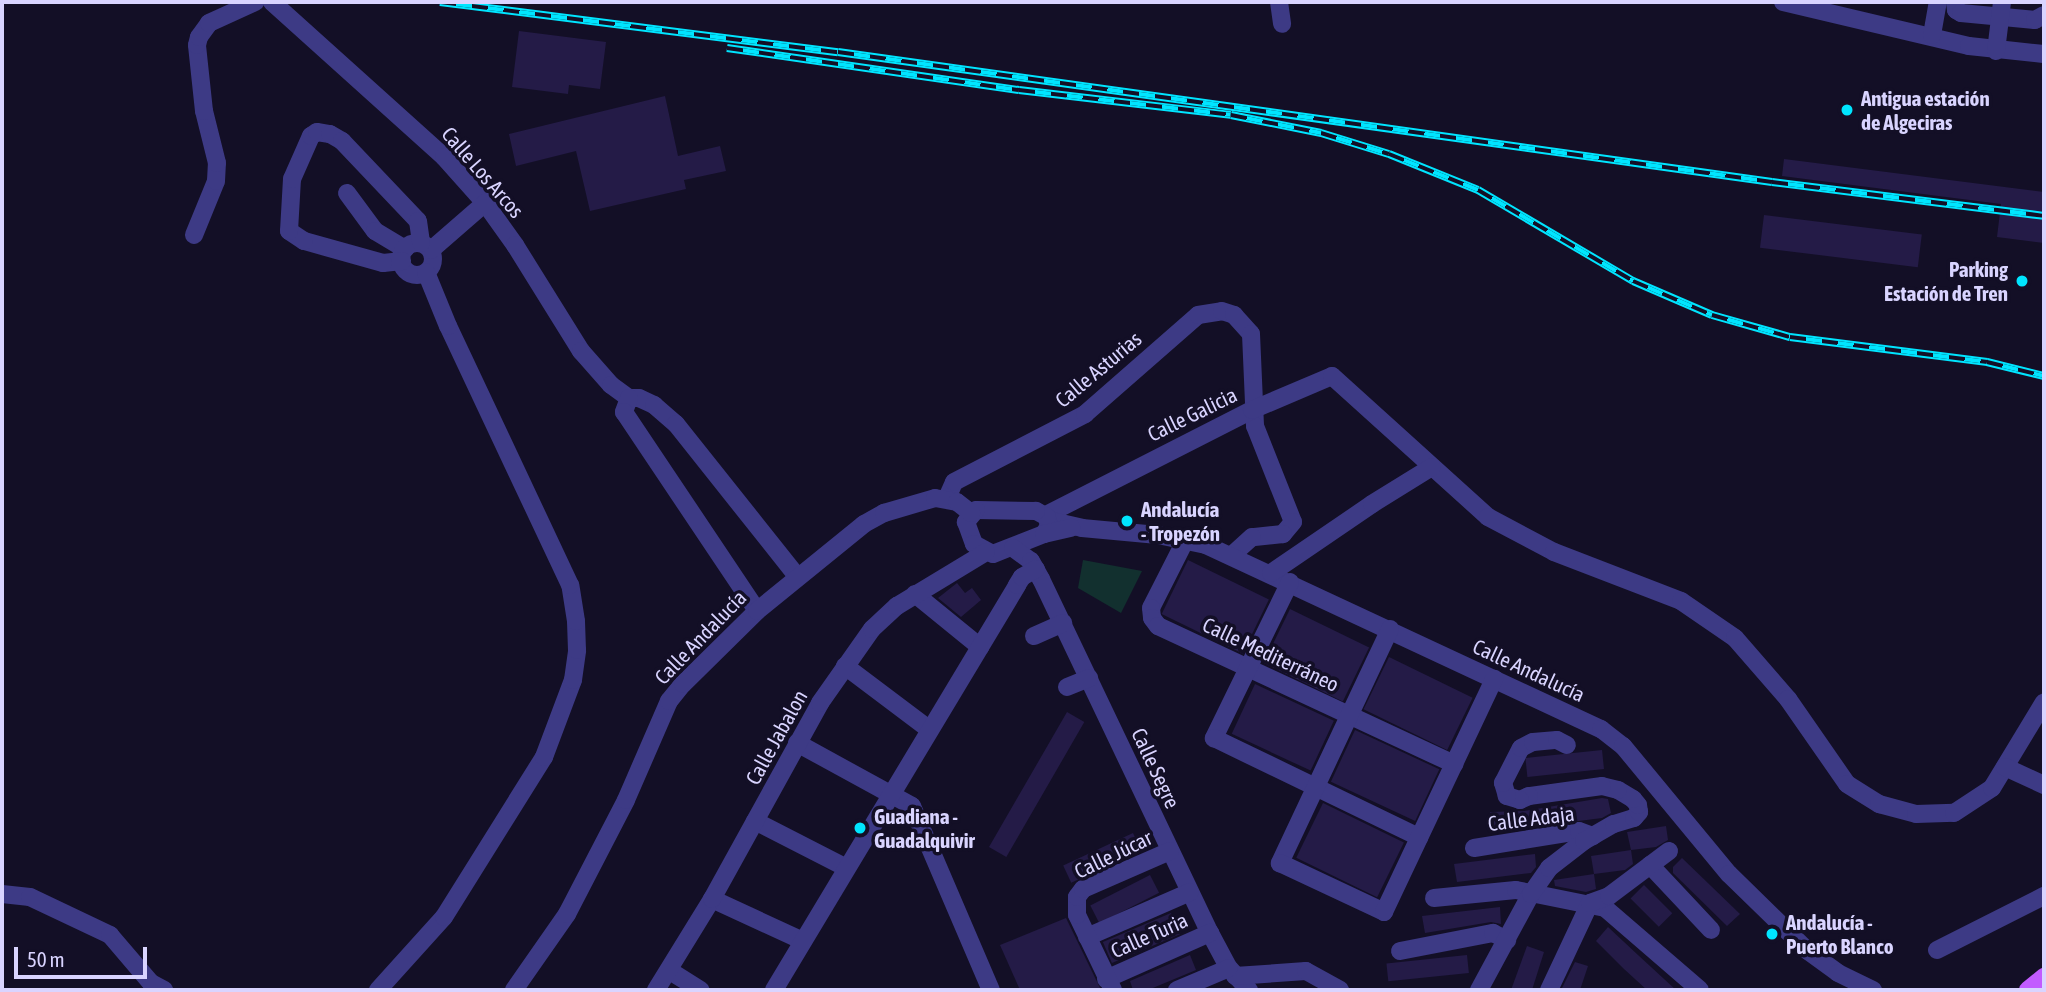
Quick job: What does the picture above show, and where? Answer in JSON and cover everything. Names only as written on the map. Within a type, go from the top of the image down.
[{"type":"street","points":[[194,235],[216,181],[217,163],[204,111],[197,45],[199,37],[209,23],[255,2]]},
{"type":"street","name":"Calle Los Arcos","points":[[272,2],[444,156],[485,203],[515,244],[581,351],[611,384],[629,398],[639,398],[654,405],[676,424],[797,576]]},
{"type":"street","points":[[1279,2],[1282,24]]},
{"type":"street","points":[[1784,2],[1843,8],[1996,51],[2044,54]]},
{"type":"street","points":[[1932,35],[1938,2]]},
{"type":"street","points":[[1955,2],[1959,13],[2002,9],[2035,20],[2044,15]]},
{"type":"street","points":[[1996,51],[2002,9]]},
{"type":"street","points":[[347,193],[375,231],[415,251],[433,262],[426,272],[414,274],[415,251],[418,221],[342,141],[330,134],[317,132],[311,136],[292,179],[289,231],[298,240],[383,262],[415,251],[485,203]]},
{"type":"street","points":[[378,990],[444,917],[544,757],[569,691],[577,650],[576,621],[570,585],[448,326],[426,272]]},
{"type":"street","name":"Calle Asturias","points":[[947,498],[954,482],[1084,414],[1198,315],[1222,311],[1244,323],[1251,334],[1252,410]]},
{"type":"street","name":"Calle Galicia","points":[[1043,527],[1075,500],[1252,410],[1332,376],[1432,467]]},
{"type":"street","points":[[629,398],[625,412],[757,611]]},
{"type":"street","points":[[1232,555],[1252,537],[1283,534],[1293,522],[1255,426],[1252,410]]},
{"type":"street","points":[[1271,573],[1371,504],[1432,467],[1488,517],[1554,552],[1681,601],[1735,638],[1788,699],[1847,784],[1879,804],[1916,814],[1954,813],[1992,788],[2044,702]]},
{"type":"street","points":[[947,498],[971,513]]},
{"type":"street","name":"Calle Andalucía","points":[[514,990],[567,914],[600,854],[669,701],[757,611],[864,524],[884,513],[921,501],[947,498]]},
{"type":"street","points":[[1075,500],[1069,510],[1070,523],[1077,527]]},
{"type":"street","points":[[774,990],[1022,577],[1033,565],[1043,527],[1036,511],[980,509],[971,513],[966,522],[969,535],[986,552],[1000,554],[1043,527]]},
{"type":"street","name":"Calle Andalucía","points":[[1043,527],[1077,527],[1186,540],[1232,555],[1601,729],[1623,746],[1729,874],[1821,961],[1872,990]]},
{"type":"street","name":"Calle Mediterráneo","points":[[1186,540],[1153,603],[1152,618],[1162,628],[1454,764]]},
{"type":"street","name":"Calle Segre","points":[[1013,548],[1033,565],[1210,933],[1232,972],[1249,990]]},
{"type":"street","name":"Calle Jabalon","points":[[656,990],[712,899],[797,743],[845,666],[885,615],[915,593],[986,552]]},
{"type":"street","points":[[1290,582],[1214,738],[1419,837]]},
{"type":"street","points":[[915,593],[980,647]]},
{"type":"street","points":[[1034,636],[1063,623]]},
{"type":"street","points":[[1390,629],[1280,863],[1384,912],[1494,679]]},
{"type":"street","points":[[845,666],[930,730]]},
{"type":"street","points":[[1067,687],[1089,678]]},
{"type":"street","points":[[1479,990],[1531,894],[1549,868],[1593,836],[1614,824],[1634,818],[1639,812],[1636,802],[1618,790],[1602,786],[1529,796],[1520,800],[1511,799],[1503,788],[1517,753],[1527,744],[1557,740],[1567,745]]},
{"type":"street","points":[[797,743],[912,806],[990,990]]},
{"type":"street","points":[[2005,767],[2044,785]]},
{"type":"street","points":[[755,821],[847,868]]},
{"type":"street","name":"Calle Adaja","points":[[1474,848],[1579,831],[1593,836]]},
{"type":"street","name":"Calle Júcar","points":[[1087,937],[1077,915],[1076,903],[1080,892],[1170,851]]},
{"type":"street","points":[[1549,990],[1590,903],[1609,896],[1669,851]]},
{"type":"street","points":[[1650,865],[1711,930]]},
{"type":"street","points":[[1434,898],[1516,890],[1605,908],[1700,990]]},
{"type":"street","points":[[1109,984],[1087,937],[1190,892]]},
{"type":"street","points":[[2,894],[30,897],[110,935],[151,983],[164,990]]},
{"type":"street","points":[[1937,950],[2044,895]]},
{"type":"street","points":[[712,899],[803,941]]},
{"type":"street","name":"Calle Turia","points":[[1109,984],[1210,933]]},
{"type":"street","points":[[1401,951],[1493,933],[1507,940]]},
{"type":"street","points":[[670,971],[701,990]]},
{"type":"street","points":[[1177,990],[1232,972],[1306,971],[1340,990]]},
{"type":"green space","points":[[1083,560],[1142,571],[1121,613],[1078,588]]},
{"type":"building","points":[[519,31],[606,42],[600,89],[569,85],[568,94],[512,87]]},
{"type":"building","points":[[665,96],[678,156],[720,146],[726,171],[684,180],[686,189],[590,211],[576,151],[516,166],[509,134]]},
{"type":"building","points":[[1784,159],[2044,192],[2044,243],[1997,237],[2001,204],[1782,176]]},
{"type":"building","points":[[1764,215],[1922,234],[1918,267],[1760,248]]},
{"type":"building","points":[[1188,560],[1269,599],[1243,653],[1162,614]]},
{"type":"building","points":[[957,583],[965,593],[972,588],[981,600],[961,617],[938,598]]},
{"type":"building","points":[[1290,609],[1369,648],[1343,702],[1264,663]]},
{"type":"building","points":[[1389,657],[1473,698],[1447,750],[1364,709]]},
{"type":"building","points":[[1255,684],[1334,721],[1311,771],[1232,734]]},
{"type":"building","points":[[1067,712],[1084,722],[1006,857],[989,847]]},
{"type":"building","points":[[1355,730],[1439,769],[1415,821],[1331,782]]},
{"type":"building","points":[[1602,750],[1604,769],[1527,777],[1525,758]]},
{"type":"building","points":[[1608,799],[1611,813],[1602,818],[1492,832],[1490,812],[1524,811]]},
{"type":"building","points":[[1323,803],[1404,842],[1377,897],[1296,858]]},
{"type":"building","points":[[1666,826],[1668,840],[1656,847],[1631,850],[1627,832]]},
{"type":"building","points":[[1133,833],[1141,850],[1071,883],[1063,866]]},
{"type":"building","points":[[1631,850],[1633,864],[1625,870],[1594,874],[1591,856]]},
{"type":"building","points":[[1535,854],[1536,867],[1531,873],[1457,882],[1454,864]]},
{"type":"building","points":[[1682,858],[1740,914],[1727,926],[1673,873],[1673,867]]},
{"type":"building","points":[[1594,874],[1596,889],[1586,892],[1555,886],[1554,880]]},
{"type":"building","points":[[1150,875],[1159,893],[1099,923],[1090,905]]},
{"type":"building","points":[[1644,885],[1672,913],[1659,927],[1631,898]]},
{"type":"building","points":[[1500,907],[1501,924],[1491,922],[1425,933],[1422,916]]},
{"type":"building","points":[[1171,913],[1180,934],[1112,963],[1103,942]]},
{"type":"building","points":[[1066,918],[1101,990],[1020,990],[1000,945]]},
{"type":"building","points":[[1608,927],[1676,990],[1647,990],[1624,969],[1596,941]]},
{"type":"building","points":[[1527,946],[1544,952],[1532,990],[1511,990]]},
{"type":"building","points":[[1190,955],[1196,970],[1148,990],[1133,990],[1130,981]]},
{"type":"building","points":[[1467,955],[1469,973],[1388,981],[1386,963]]},
{"type":"building","points":[[1575,962],[1588,966],[1580,990],[1561,990]]},
{"type":"railway","points":[[440,2],[838,52],[1772,182],[2044,216]]},
{"type":"railway","points":[[727,48],[1019,90],[1231,115],[1321,133],[1389,154],[1478,190],[1633,281],[1712,315],[1790,337],[1987,362],[2044,376]]},
{"type":"place","name":"Antigua estación de Algeciras","points":[[1847,110]]},
{"type":"place","name":"Parking Estación de Tren","points":[[2022,281]]},
{"type":"place","name":"Andalucía - Tropezón","points":[[1127,521]]},
{"type":"place","name":"Guadiana - Guadalquivir","points":[[860,828]]},
{"type":"place","name":"Andalucía - Puerto Blanco","points":[[1772,934]]}]
